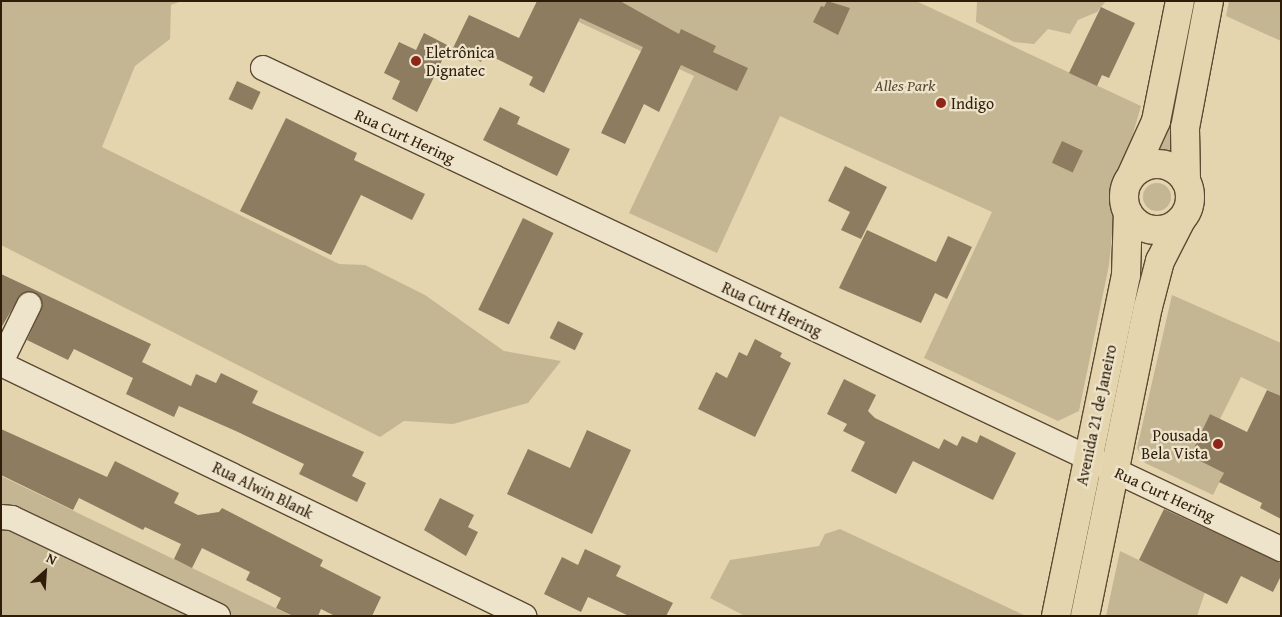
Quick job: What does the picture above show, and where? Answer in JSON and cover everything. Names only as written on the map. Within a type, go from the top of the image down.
[{"type":"main road","points":[[1180,1],[1156,121],[1123,193],[1128,213],[1143,227],[1153,230],[1174,226],[1181,220],[1190,201],[1186,180],[1185,128],[1209,1]]},
{"type":"main road","points":[[1132,174],[1150,164],[1160,164],[1180,173],[1186,180]]},
{"type":"main road","name":"Avenida 21 de Janeiro","points":[[1056,616],[1126,274],[1128,213]]},
{"type":"main road","name":"Avenida 21 de Janeiro","points":[[1085,616],[1154,280],[1181,220]]},
{"type":"street","name":"Rua Curt Hering","points":[[263,68],[1281,549]]},
{"type":"street","points":[[1,363],[29,305]]},
{"type":"street","name":"Rua Alwin Blank","points":[[1,363],[524,616]]},
{"type":"street","points":[[1,517],[12,518],[218,616]]},
{"type":"green space","points":[[1,1],[182,1],[171,5],[170,39],[135,66],[102,147],[339,264],[365,265],[425,295],[504,351],[561,361],[528,403],[453,424],[404,421],[380,437],[1,245]]},
{"type":"green space","name":"Alles Park","points":[[534,1],[916,1],[1141,106],[1116,193],[1109,265],[1079,411],[1058,421],[924,358],[992,212],[780,116],[717,253],[629,213],[694,76]]},
{"type":"green space","points":[[977,1],[1106,1],[1097,12],[1078,20],[1070,34],[1048,29],[1034,44],[1014,42],[976,22]]},
{"type":"green space","points":[[1229,1],[1281,1],[1281,41],[1226,16]]},
{"type":"green space","points":[[1171,110],[1177,112],[1172,152],[1159,149]]},
{"type":"green space","points":[[1157,183],[1167,187],[1171,197],[1167,207],[1157,211],[1147,207],[1143,197],[1147,187]]},
{"type":"green space","points":[[1172,295],[1281,343],[1281,396],[1241,377],[1220,419],[1210,414],[1190,456],[1224,473],[1213,495],[1145,463],[1137,448]]},
{"type":"green space","points":[[1,476],[292,616],[1,616]]},
{"type":"green space","points":[[840,529],[1026,616],[745,616],[710,598],[730,560],[819,546],[825,534]]},
{"type":"green space","points":[[1120,551],[1205,592],[1197,616],[1106,616]]},
{"type":"building","points":[[537,1],[620,1],[679,34],[681,29],[716,46],[713,52],[748,68],[737,91],[681,65],[659,112],[644,104],[625,144],[601,133],[643,47],[580,18],[544,93],[529,85],[533,77],[485,53],[481,62],[453,48],[469,15],[519,38]]},
{"type":"building","points":[[827,1],[850,8],[838,35],[813,22],[821,6],[824,7]]},
{"type":"building","points":[[1101,7],[1135,23],[1109,78],[1102,75],[1097,86],[1069,73]]},
{"type":"building","name":"Eletrônica Dignatec","points":[[424,33],[449,46],[417,112],[392,99],[400,81],[384,73],[399,42],[416,50]]},
{"type":"building","points":[[237,81],[261,92],[252,110],[229,99]]},
{"type":"building","points":[[500,107],[520,117],[517,124],[570,149],[557,176],[483,140]]},
{"type":"building","points":[[286,118],[357,153],[354,160],[425,194],[412,220],[361,195],[331,255],[240,211]]},
{"type":"building","points":[[1062,141],[1083,151],[1073,172],[1052,163]]},
{"type":"building","points":[[845,166],[887,187],[861,239],[841,230],[850,212],[828,201]]},
{"type":"building","points":[[523,218],[554,233],[509,325],[478,310]]},
{"type":"building","points":[[867,230],[936,262],[948,236],[972,247],[947,299],[935,293],[921,323],[839,288]]},
{"type":"building","points":[[1,274],[151,344],[142,362],[191,386],[196,374],[216,383],[221,373],[258,391],[252,403],[364,452],[352,476],[366,483],[357,502],[299,474],[304,464],[238,432],[179,406],[174,417],[126,394],[133,378],[74,349],[68,360],[27,340],[43,305],[35,293],[21,294],[1,328]]},
{"type":"building","points":[[558,321],[583,333],[575,350],[550,338]]},
{"type":"building","points":[[755,339],[782,353],[780,357],[791,363],[755,437],[698,409],[716,372],[727,378],[739,352],[747,356]]},
{"type":"building","points":[[844,379],[876,395],[868,411],[875,418],[939,449],[944,439],[957,446],[962,436],[977,443],[980,435],[1016,453],[993,500],[913,461],[896,494],[851,471],[865,442],[843,431],[847,424],[827,414]]},
{"type":"building","points":[[1267,390],[1281,396],[1281,519],[1260,508],[1262,503],[1219,482],[1224,473],[1190,456],[1210,414],[1247,432]]},
{"type":"building","points":[[1,429],[107,477],[115,461],[179,493],[174,503],[198,515],[219,512],[222,508],[323,560],[320,566],[381,597],[372,616],[335,616],[321,609],[318,616],[293,616],[276,608],[281,598],[246,580],[250,572],[202,548],[192,568],[174,559],[181,544],[145,527],[143,530],[79,498],[73,510],[1,475]]},
{"type":"building","points":[[587,430],[631,450],[592,534],[507,494],[528,449],[570,468]]},
{"type":"building","points":[[440,498],[474,515],[468,527],[478,532],[466,556],[424,530]]},
{"type":"building","points":[[1164,509],[1281,563],[1281,576],[1273,592],[1241,576],[1227,604],[1139,560]]},
{"type":"building","points":[[585,549],[621,566],[616,576],[673,603],[666,616],[629,616],[588,597],[581,612],[544,594],[562,557],[578,565]]},
{"type":"place","name":"Eletrônica Dignatec","points":[[416,61]]},
{"type":"place","name":"Indigo","points":[[941,103]]},
{"type":"place","name":"Pousada Bela Vista","points":[[1218,444]]}]
